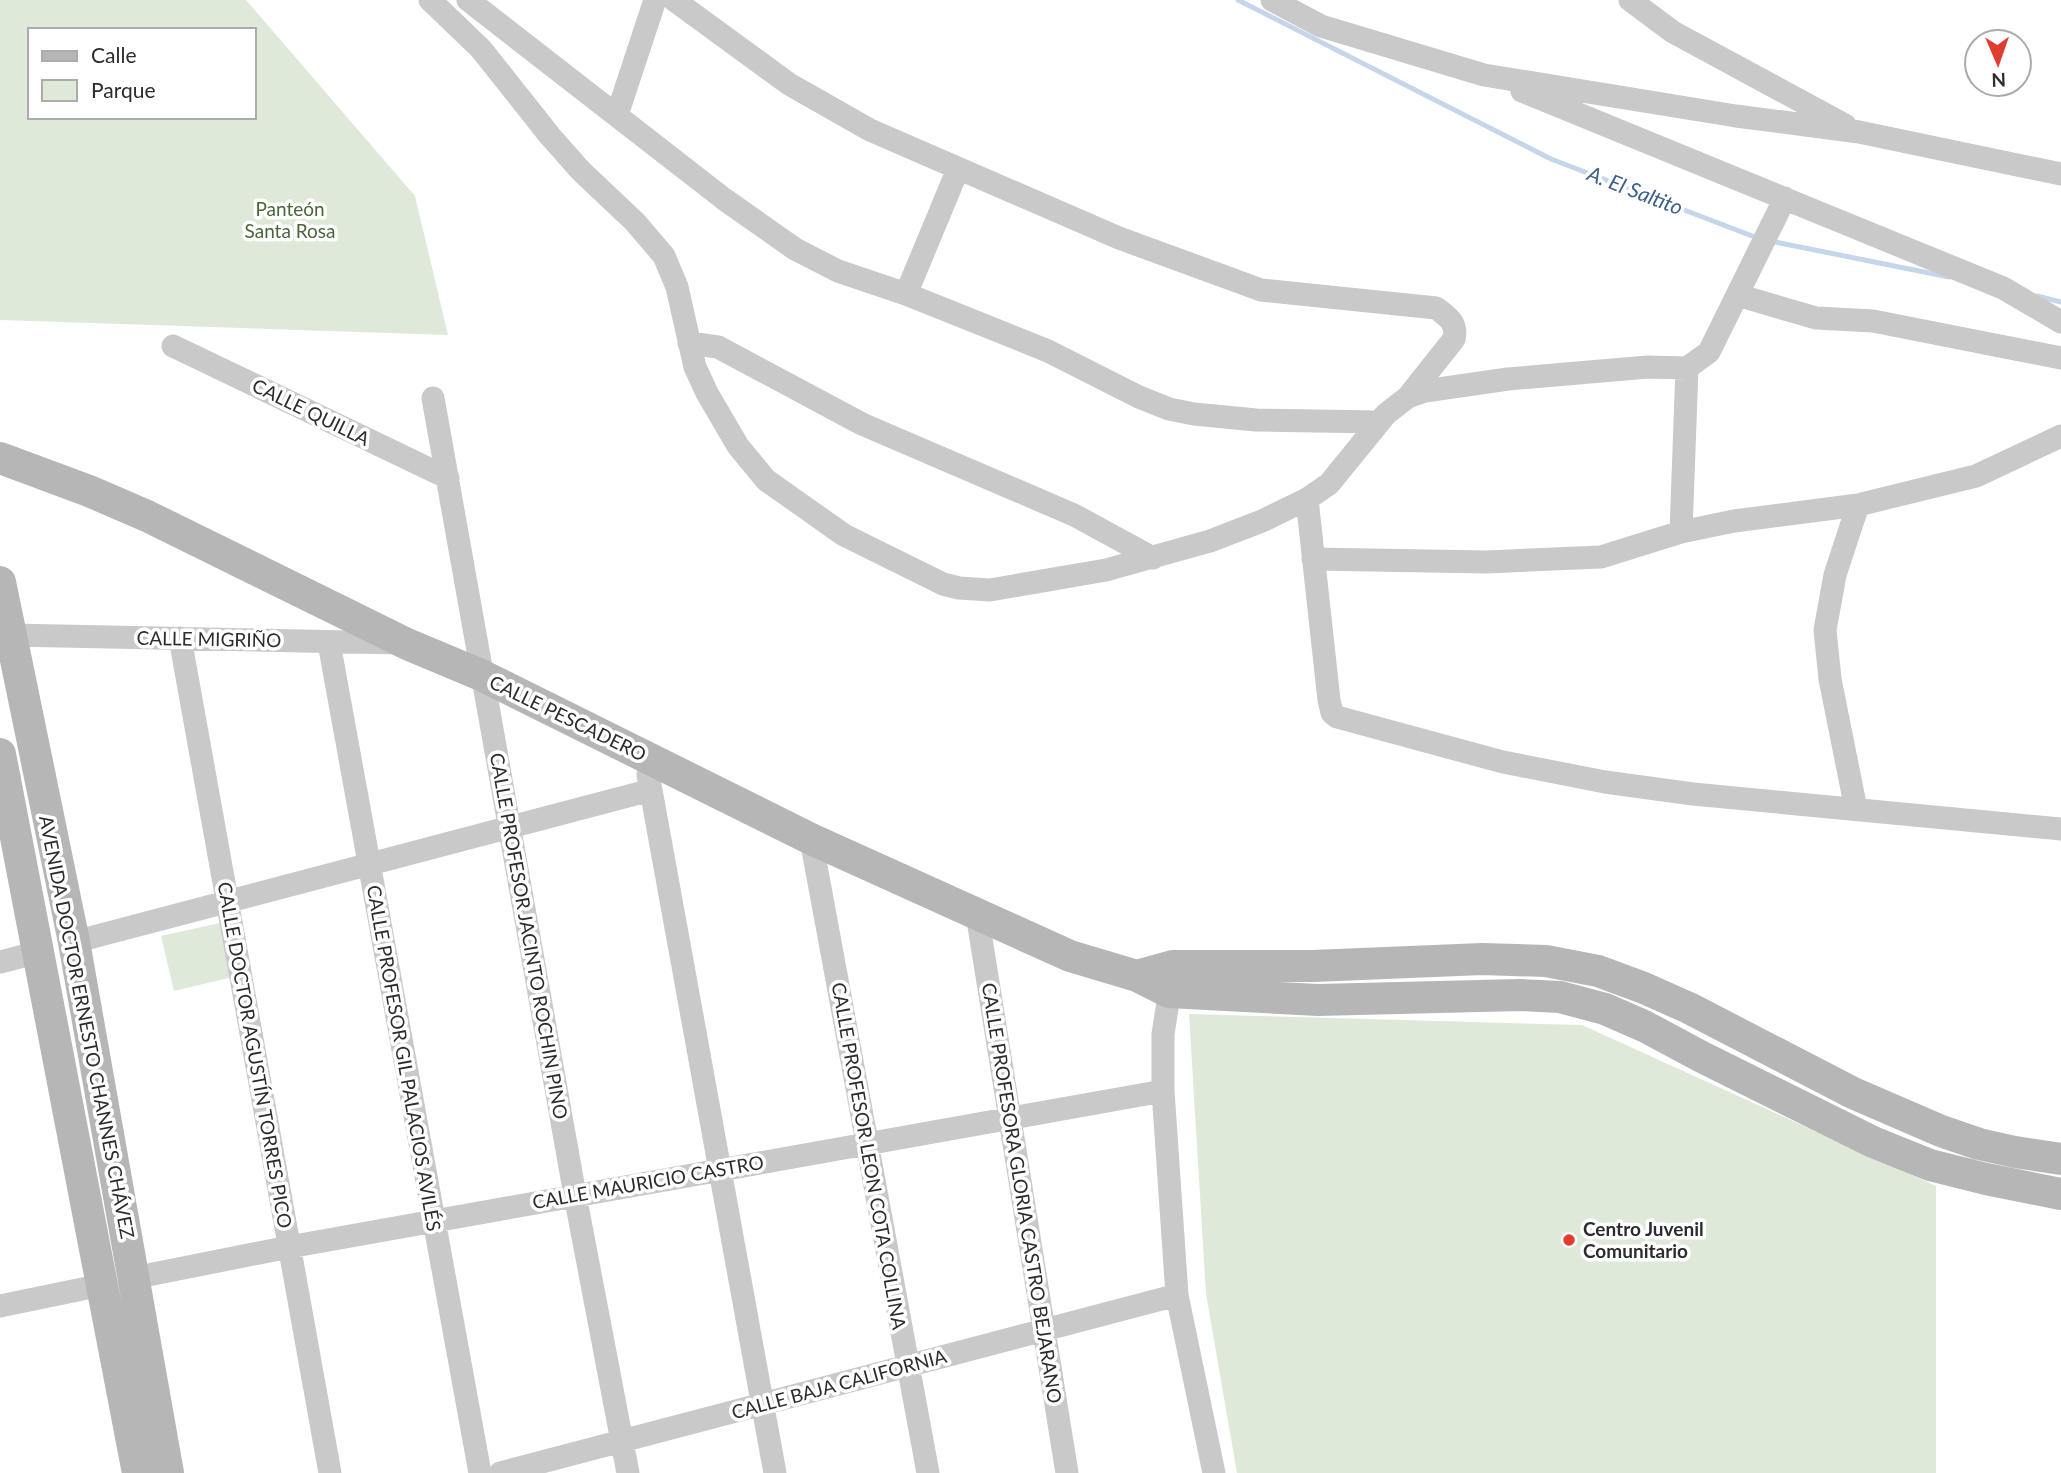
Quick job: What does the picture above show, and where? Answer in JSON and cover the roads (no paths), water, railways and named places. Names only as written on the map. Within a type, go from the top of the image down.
[{"type":"street","points":[[430,0],[488,56],[581,172],[653,241],[672,271],[695,367],[707,393],[738,446],[766,480],[844,536],[943,584],[990,590],[1092,573],[1210,541],[1307,499],[1329,484],[1378,422],[1408,397],[1454,339],[1455,328],[1451,321],[1436,308],[1285,294],[1249,288],[1119,238],[958,169],[870,130],[789,84],[674,0]]},
{"type":"street","points":[[468,0],[724,199],[795,249],[838,271],[906,294],[1048,351],[1139,397],[1169,409],[1256,420],[1378,422]]},
{"type":"street","points":[[617,115],[655,0]]},
{"type":"street","points":[[1272,0],[1321,26],[1484,75],[2003,288],[2061,322]]},
{"type":"street","points":[[1630,0],[1673,32],[1858,132]]},
{"type":"street","points":[[1484,75],[1736,116],[1858,132],[2055,172]]},
{"type":"street","points":[[906,294],[958,169]]},
{"type":"street","points":[[1408,397],[1438,389],[1508,379],[1648,367],[1687,368],[1709,352],[1785,198]]},
{"type":"street","points":[[1737,295],[1816,318],[1873,321],[2061,358]]},
{"type":"street","points":[[690,342],[718,347],[862,424],[1074,515],[1153,558]]},
{"type":"street","name":"CALLE QUILLA","points":[[173,346],[449,478]]},
{"type":"street","points":[[1681,532],[1687,368]]},
{"type":"street","name":"CALLE PROFESOR JACINTO ROCHIN PINO","points":[[433,398],[575,1195],[628,1473]]},
{"type":"street","points":[[1313,559],[1486,562],[1601,557],[1681,532],[1734,521],[1858,505],[1976,476],[2061,436]]},
{"type":"street","name":"CALLE PESCADERO","points":[[0,458],[89,491],[146,516],[407,643],[481,675],[811,839],[1069,956],[1137,976],[1171,979]]},
{"type":"street","points":[[1307,499],[1329,701],[1332,713],[1337,717],[1503,762],[1605,782],[1693,794],[2061,829]]},
{"type":"street","points":[[1856,809],[1830,679],[1825,630],[1835,575],[1858,505]]},
{"type":"street","name":"AVENIDA DOCTOR ERNESTO CHANNES CHÁVEZ","points":[[0,582],[74,942],[168,1473]]},
{"type":"street","name":"CALLE MIGRIÑO","points":[[11,635],[407,643]]},
{"type":"street","name":"CALLE DOCTOR AGUSTÍN TORRES PICO","points":[[180,638],[330,1473]]},
{"type":"street","name":"CALLE PROFESOR GIL PALACIOS AVILÉS","points":[[329,643],[480,1473]]},
{"type":"street","name":"AVENIDA DOCTOR ERNESTO CHANNES CHÁVEZ","points":[[0,754],[138,1473]]},
{"type":"street","points":[[644,755],[775,1473]]},
{"type":"street","points":[[74,942],[651,790]]},
{"type":"street","name":"CALLE PROFESOR LEON COTA COLLINA","points":[[811,839],[928,1473]]},
{"type":"street","name":"CALLE PROFESORA GLORIA CASTRO BEJARANO","points":[[977,914],[1067,1473]]},
{"type":"street","points":[[0,962],[39,951]]},
{"type":"street","points":[[1171,979],[1313,966],[1482,960],[1546,961],[1598,971],[1689,1008],[1769,1052],[1864,1098],[1941,1131],[2003,1150],[2061,1159]]},
{"type":"street","points":[[1171,979],[1318,1000],[1520,995],[1560,998],[1605,1009],[1644,1026],[1873,1142],[1930,1165],[2061,1194]]},
{"type":"street","points":[[1171,979],[1163,1034],[1163,1091],[1177,1294],[1214,1473]]},
{"type":"street","points":[[1750,1081],[1769,1052]]},
{"type":"street","name":"CALLE MAURICIO CASTRO","points":[[134,1278],[575,1195],[1163,1091]]},
{"type":"street","points":[[0,1306],[102,1285]]},
{"type":"street","name":"CALLE BAJA CALIFORNIA","points":[[500,1473],[1177,1294]]},
{"type":"waterway","name":"A. El Saltito","points":[[1238,0],[1551,159],[1760,239]]},
{"type":"waterway","name":"A. El Saltito","points":[[1770,241],[1949,277]]},
{"type":"waterway","name":"A. El Saltito","points":[[2037,296],[2061,302]]},
{"type":"place","name":"Centro Juvenil Comunitario","points":[[1569,1240]]},
{"type":"park label","name":"Panteón Santa Rosa","points":[[290,220]]}]
